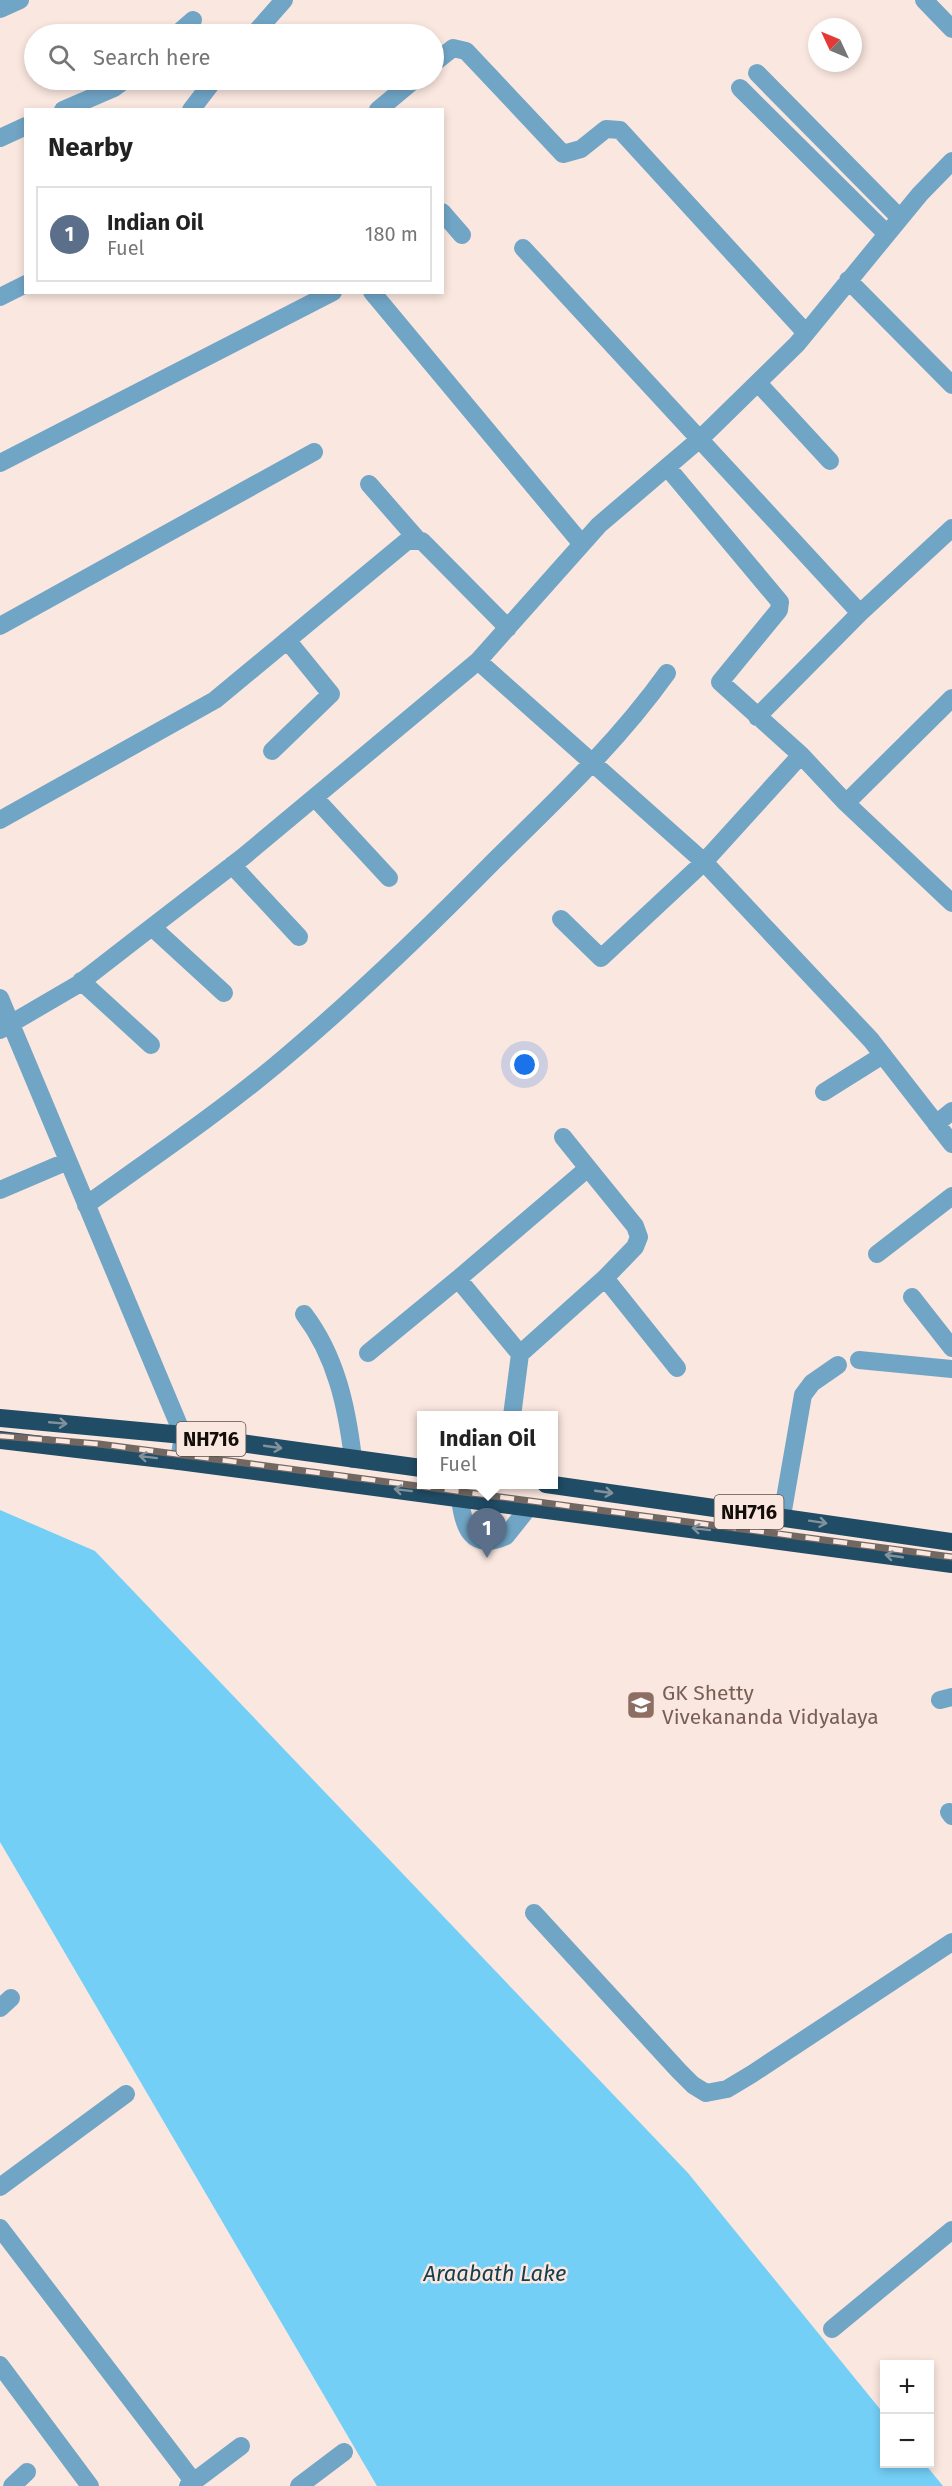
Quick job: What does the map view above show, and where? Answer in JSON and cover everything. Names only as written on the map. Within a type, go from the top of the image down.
[{"type":"highway","name":"NH716","points":[[0,1418],[183,1435],[417,1467]]},
{"type":"highway","name":"NH716","points":[[0,1440],[179,1461],[952,1564]]},
{"type":"highway","name":"NH716","points":[[558,1487],[782,1516],[952,1542]]},
{"type":"street","points":[[0,9],[20,0]]},
{"type":"street","points":[[263,24],[284,0]]},
{"type":"street","points":[[924,0],[952,29]]},
{"type":"street","points":[[188,24],[193,20]]},
{"type":"street","points":[[444,55],[453,48],[466,51],[563,154],[581,149],[606,129],[620,130],[806,333]]},
{"type":"street","points":[[757,73],[900,218]]},
{"type":"street","points":[[740,88],[887,234]]},
{"type":"street","points":[[68,108],[109,90]]},
{"type":"street","points":[[193,108],[206,90]]},
{"type":"street","points":[[380,108],[402,90]]},
{"type":"street","points":[[0,138],[24,127]]},
{"type":"street","points":[[5,1028],[81,981],[232,865],[478,661],[581,543],[701,438],[806,333],[900,218],[950,167]]},
{"type":"street","points":[[444,214],[462,235]]},
{"type":"street","points":[[523,248],[701,438],[860,613]]},
{"type":"street","points":[[848,280],[952,385]]},
{"type":"street","points":[[0,297],[24,285]]},
{"type":"street","points":[[0,463],[329,294]]},
{"type":"street","points":[[374,294],[581,543]]},
{"type":"street","points":[[758,383],[830,461]]},
{"type":"street","points":[[0,626],[314,452]]},
{"type":"street","points":[[668,467],[780,602],[779,610],[720,682],[801,755],[846,803],[952,903]]},
{"type":"street","points":[[369,484],[417,539],[428,547],[508,628]]},
{"type":"street","points":[[758,717],[860,613],[952,528]]},
{"type":"street","points":[[0,820],[215,700],[395,548],[407,541],[417,539]]},
{"type":"street","points":[[272,751],[331,694],[287,640]]},
{"type":"street","points":[[478,661],[704,862],[883,1055],[952,1144]]},
{"type":"street","points":[[86,1205],[211,1115],[288,1055],[371,983],[594,764],[637,714],[667,673]]},
{"type":"street","points":[[846,803],[952,698]]},
{"type":"street","points":[[561,919],[601,958],[704,862],[801,755]]},
{"type":"street","points":[[315,798],[389,878]]},
{"type":"street","points":[[232,865],[299,937]]},
{"type":"street","points":[[152,927],[224,993]]},
{"type":"street","points":[[81,981],[151,1045]]},
{"type":"street","points":[[0,998],[5,1028],[68,1161],[183,1435],[179,1461]]},
{"type":"street","points":[[824,1092],[883,1055]]},
{"type":"street","points":[[936,1124],[952,1111]]},
{"type":"street","points":[[513,1411],[520,1354],[605,1278],[635,1247],[639,1237],[635,1226],[563,1137]]},
{"type":"street","points":[[0,1190],[68,1161]]},
{"type":"street","points":[[368,1353],[588,1168]]},
{"type":"street","points":[[877,1254],[952,1196]]},
{"type":"street","points":[[605,1278],[678,1368]]},
{"type":"street","points":[[458,1279],[520,1354]]},
{"type":"street","points":[[912,1297],[952,1348]]},
{"type":"street","points":[[304,1314],[320,1335],[338,1381],[353,1459]]},
{"type":"street","points":[[859,1360],[952,1369]]},
{"type":"street","points":[[782,1516],[803,1395],[812,1383],[838,1365]]},
{"type":"street","points":[[460,1498],[464,1525],[471,1536],[485,1540],[506,1536],[529,1507]]},
{"type":"street","points":[[534,1913],[679,2072],[706,2093],[727,2089],[752,2074],[952,1941]]},
{"type":"street","points":[[0,2187],[126,2094]]},
{"type":"street","points":[[0,2228],[191,2484],[241,2446]]},
{"type":"street","points":[[832,2329],[952,2230]]},
{"type":"street","points":[[0,2365],[90,2486]]},
{"type":"street","points":[[299,2486],[344,2452]]},
{"type":"street","points":[[12,2486],[27,2472]]},
{"type":"water","name":"Araabath Lake","points":[[0,1510],[95,1551],[688,2173],[880,2409],[880,2468],[928,2468],[943,2486],[377,2486],[0,1842]]},
{"type":"railway","points":[[0,1436],[99,1444],[417,1486]]},
{"type":"railway","points":[[439,1489],[952,1557]]},
{"type":"place","name":"Indian Oil","points":[[487,1558]]},
{"type":"place","name":"GK Shetty Vivekananda Vidyalaya","points":[[641,1705]]}]
